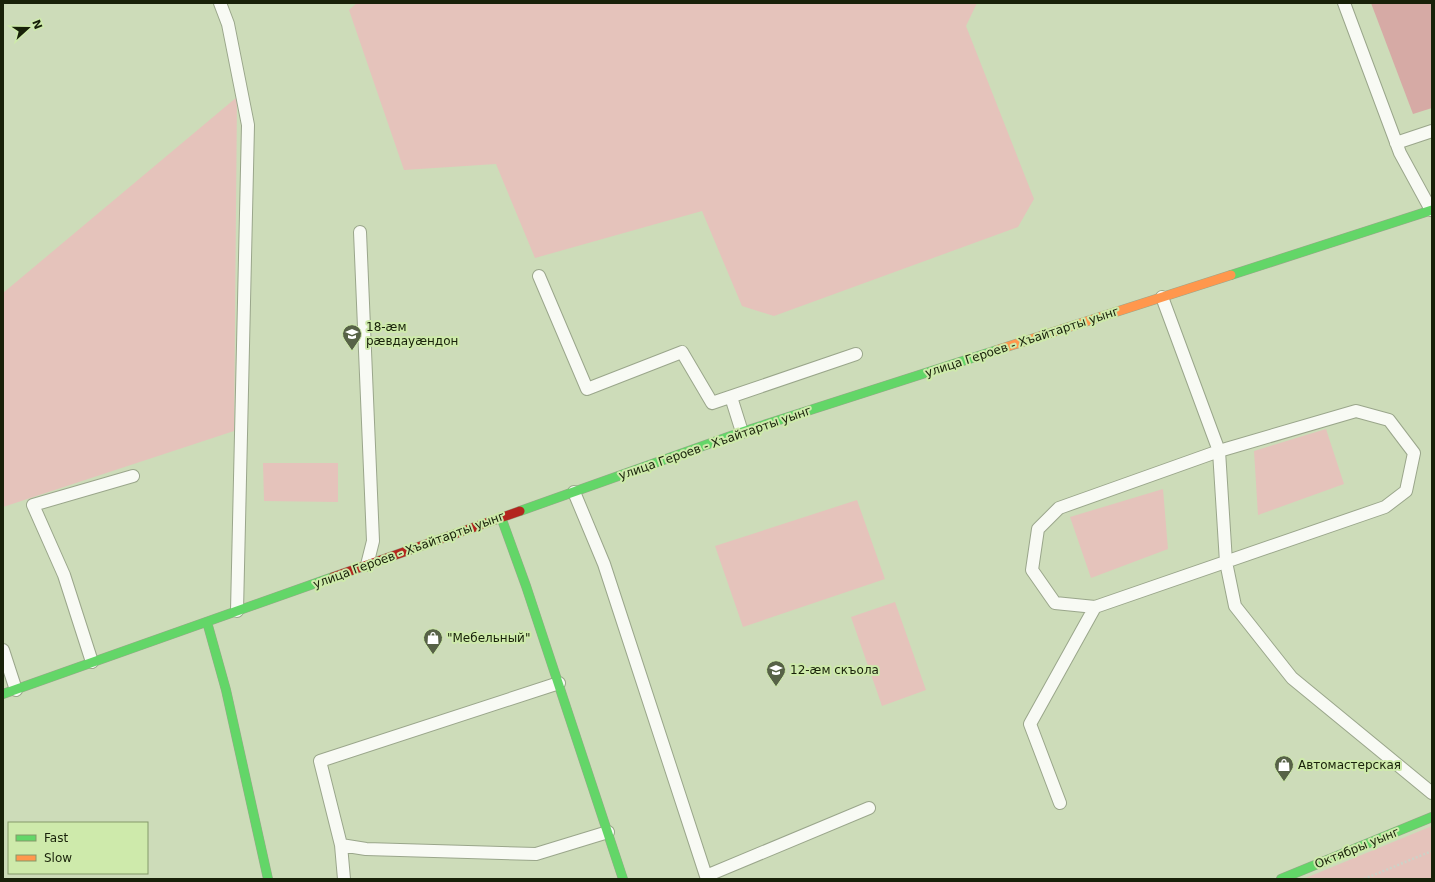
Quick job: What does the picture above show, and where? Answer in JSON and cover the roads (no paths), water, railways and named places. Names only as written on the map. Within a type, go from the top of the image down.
[{"type":"street","name":"улица Героев - Хъайтарты уынг","points":[[3,694],[742,432],[1431,210]]},
{"type":"street","points":[[501,518],[559,684],[623,879]]},
{"type":"street","points":[[207,622],[226,690],[268,879]]},
{"type":"street","name":"Октябры уынг","points":[[1281,879],[1432,817]]},
{"type":"lane","points":[[220,3],[228,24],[248,124],[237,611]]},
{"type":"lane","points":[[1344,3],[1400,153],[1431,210]]},
{"type":"lane","points":[[1396,143],[1432,131]]},
{"type":"lane","points":[[360,232],[373,541],[367,565]]},
{"type":"lane","points":[[539,276],[587,389],[682,352],[712,403],[856,354]]},
{"type":"lane","points":[[1162,297],[1219,451],[1226,562],[1235,606],[1292,678],[1432,793]]},
{"type":"lane","points":[[731,397],[742,432]]},
{"type":"lane","points":[[1356,411],[1389,420],[1414,453],[1406,491],[1385,507],[1226,562],[1095,607],[1055,603],[1032,570],[1038,529],[1059,508],[1219,451],[1356,411]]},
{"type":"lane","points":[[92,662],[64,575],[32,505],[133,476]]},
{"type":"lane","points":[[574,492],[604,564],[706,876],[870,808]]},
{"type":"lane","points":[[1060,804],[1030,724],[1095,607]]},
{"type":"lane","points":[[3,650],[16,690]]},
{"type":"lane","points":[[344,879],[341,845],[320,760],[559,684]]},
{"type":"lane","points":[[341,845],[366,849],[536,854],[608,832]]},
{"type":"place","name":"18-æм рӕвдауӕндон","points":[[352,351]]},
{"type":"place","name":"\"Мебельный\"","points":[[433,655]]},
{"type":"place","name":"12-æм скъола","points":[[776,687]]},
{"type":"place","name":"Автомастерская","points":[[1284,782]]}]
